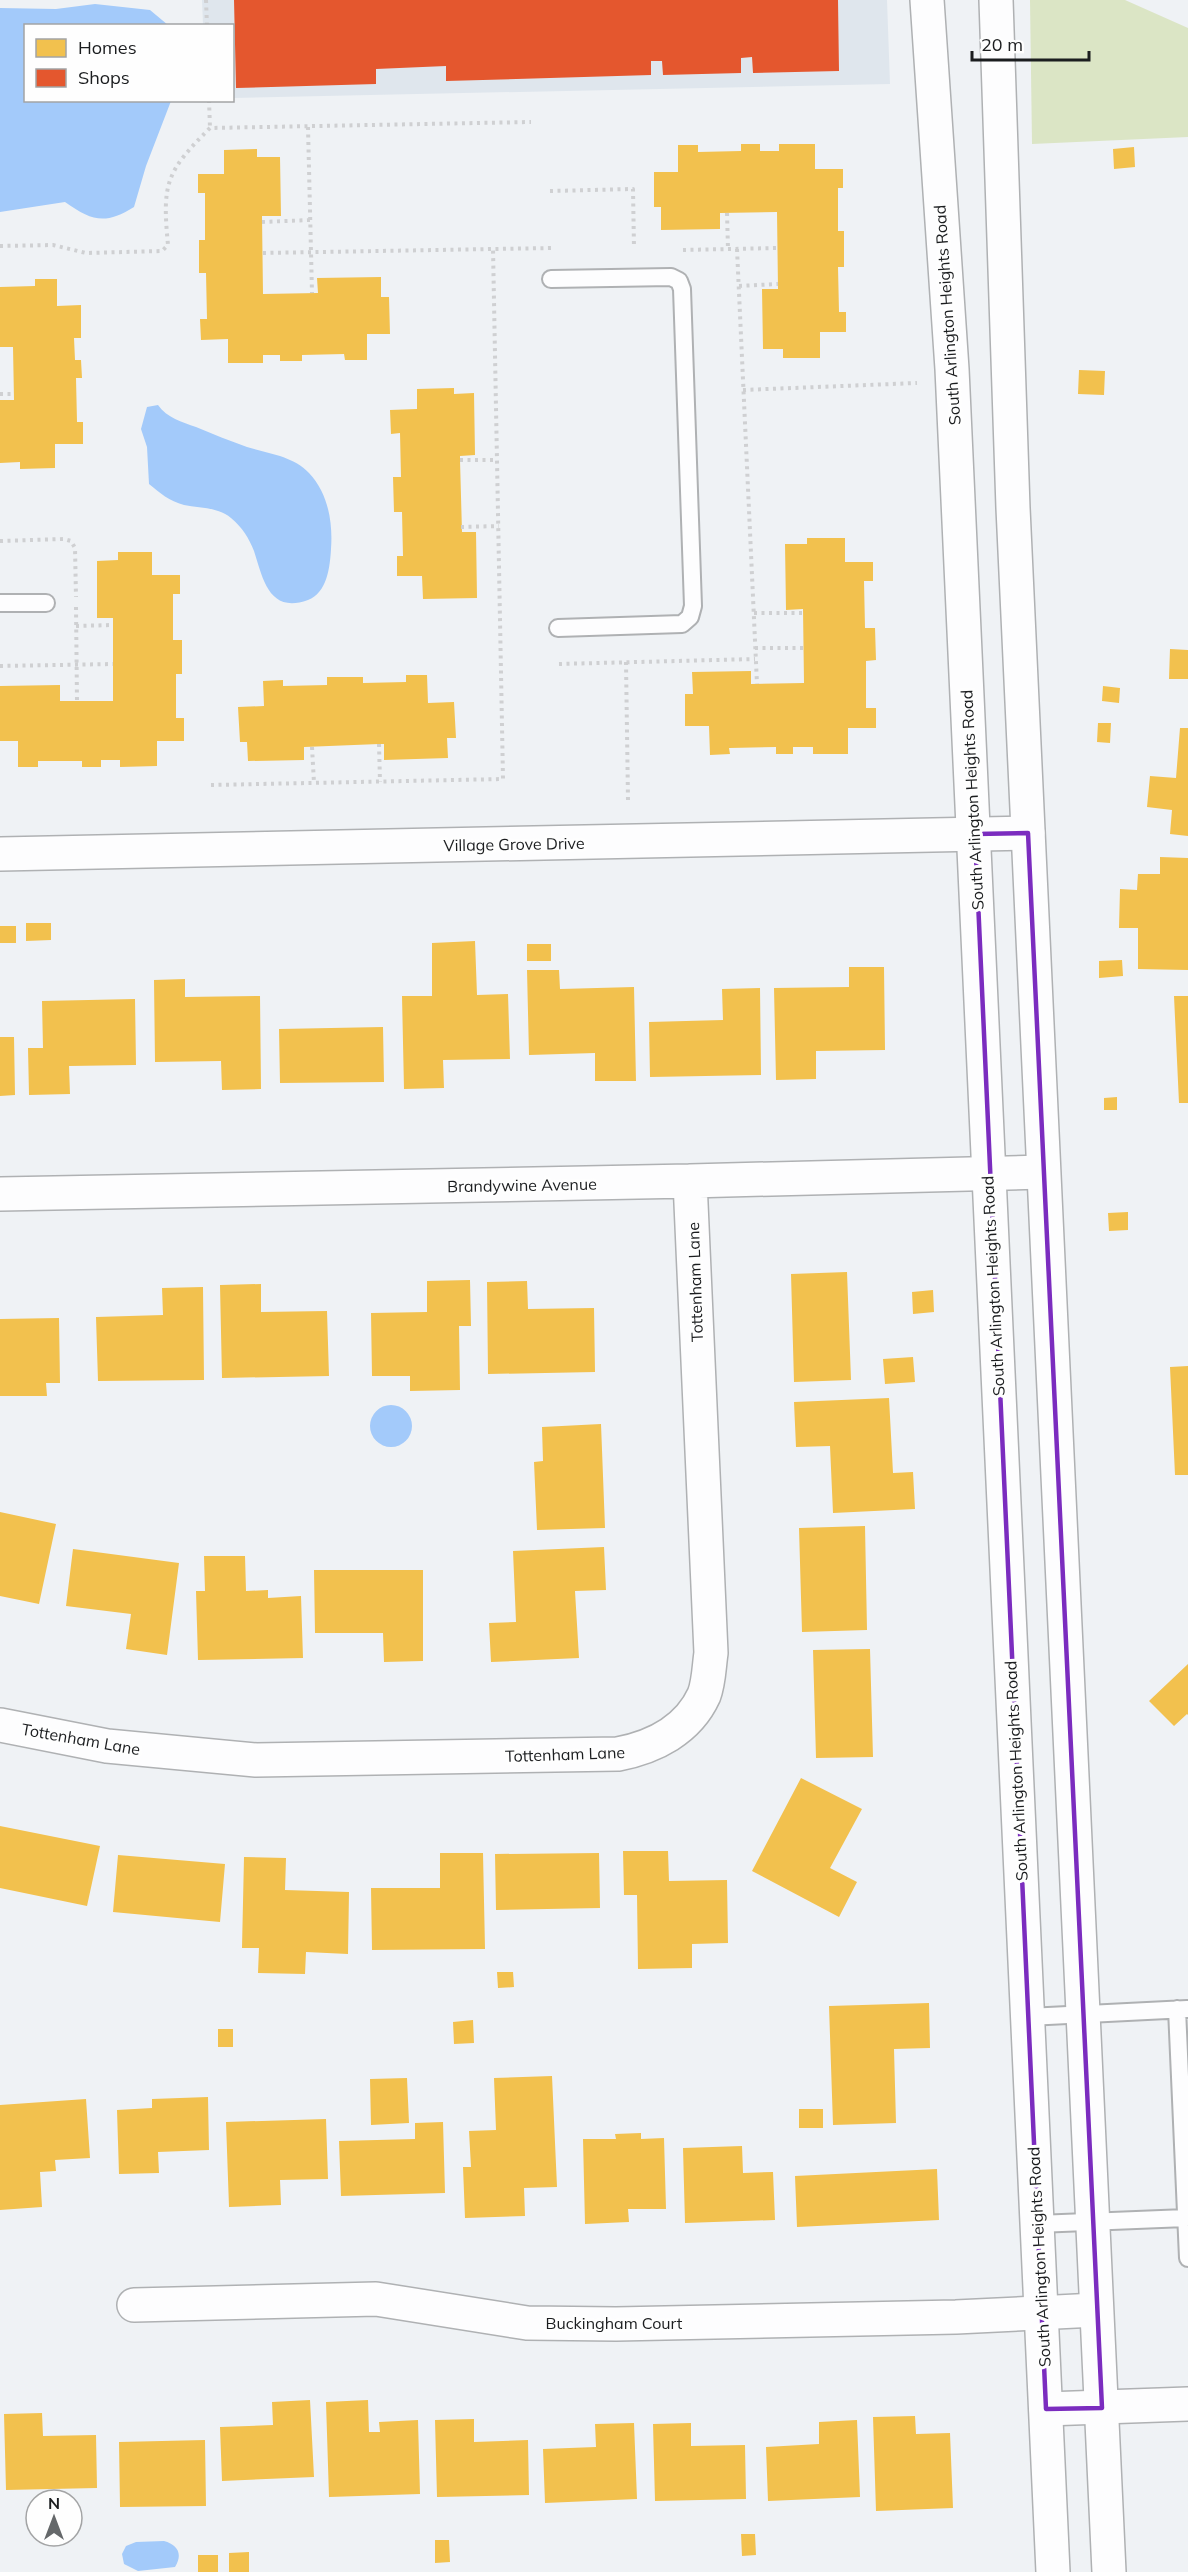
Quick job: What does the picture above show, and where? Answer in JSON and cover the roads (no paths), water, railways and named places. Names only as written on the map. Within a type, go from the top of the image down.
[{"type":"main road","name":"South Arlington Heights Road","points":[[927,0],[952,369],[975,834],[988,1173],[1053,2572]]},
{"type":"main road","points":[[996,0],[1013,508],[1109,2572]]},
{"type":"main road","name":"Village Grove Drive","points":[[0,854],[1028,833]]},
{"type":"main road","name":"Brandywine Avenue","points":[[0,1194],[690,1182],[1043,1172]]},
{"type":"main road","name":"Tottenham Lane","points":[[0,1725],[107,1746],[256,1760],[618,1754],[644,1749],[671,1735],[693,1714],[705,1694],[711,1653],[690,1182]]},
{"type":"main road","name":"Buckingham Court","points":[[134,2305],[375,2299],[527,2323],[616,2324],[956,2317],[1096,2310]]},
{"type":"main road","points":[[1046,2409],[1188,2404]]},
{"type":"lane","points":[[551,279],[671,277],[679,280],[682,289],[693,606],[690,617],[682,624],[558,628]]},
{"type":"lane","points":[[0,603],[46,603]]},
{"type":"lane","points":[[1028,2017],[1183,2009],[1188,2258]]},
{"type":"lane","points":[[1037,2224],[1186,2218]]},
{"type":"water","points":[[95,4],[150,10],[167,24],[24,24],[24,102],[171,102],[146,166],[134,207],[115,216],[91,217],[65,202],[0,212],[0,8],[56,9]]},
{"type":"water","points":[[158,405],[170,416],[180,421],[247,447],[280,456],[303,467],[309,473],[321,490],[328,508],[331,539],[330,564],[326,579],[314,597],[295,603],[284,602],[276,598],[265,582],[250,542],[235,521],[226,514],[208,508],[184,505],[174,501],[149,484],[147,447],[141,429],[147,407]]},
{"type":"water","points":[[391,1405],[406,1411],[412,1426],[406,1441],[391,1447],[376,1441],[370,1426],[376,1411]]},
{"type":"water","points":[[164,2541],[173,2545],[178,2551],[179,2558],[175,2567],[138,2571],[124,2564],[122,2554],[126,2546],[136,2542]]}]
